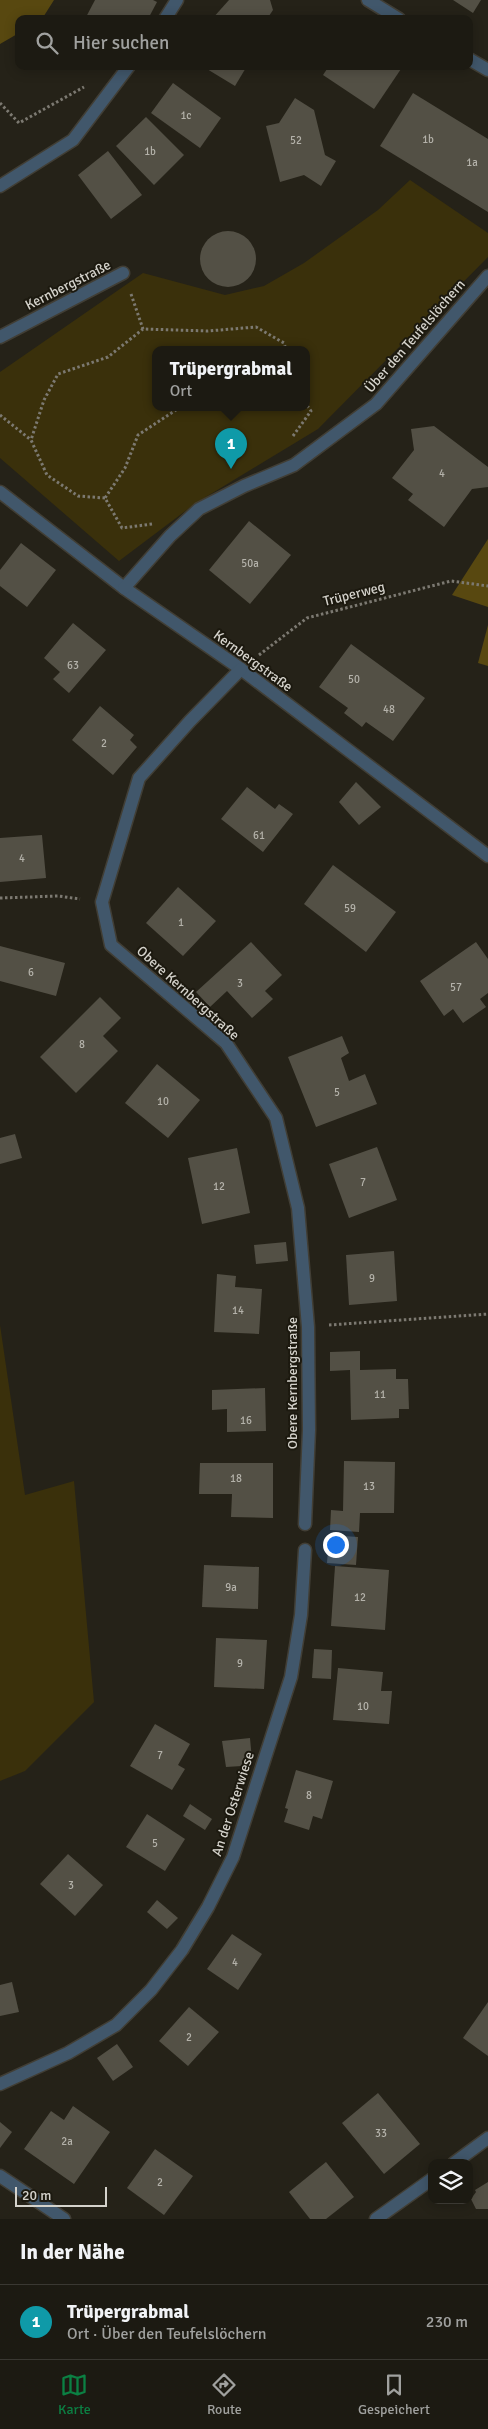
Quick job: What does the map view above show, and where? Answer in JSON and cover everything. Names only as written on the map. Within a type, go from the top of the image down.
[{"type":"street","points":[[167,15],[176,0]]},
{"type":"street","points":[[368,0],[393,15]]},
{"type":"street","points":[[473,60],[486,65]]},
{"type":"street","points":[[0,186],[73,140],[126,70]]},
{"type":"street","name":"Kernbergstraße","points":[[0,337],[123,273]]},
{"type":"street","name":"Über den Teufelslöchern","points":[[124,588],[170,536],[199,510],[244,486],[294,465],[376,404],[488,276]]},
{"type":"street","name":"Kernbergstraße","points":[[0,492],[124,588],[240,669],[488,856]]},
{"type":"street","name":"Obere Kernbergstraße","points":[[240,669],[139,778],[102,902],[111,945],[226,1043],[276,1118],[298,1208],[308,1327],[309,1430],[304,1524]]},
{"type":"street","name":"An der Osterwiese","points":[[0,2084],[68,2053],[116,2025],[151,1990],[182,1950],[208,1907],[233,1857],[291,1677],[301,1615],[305,1550]]},
{"type":"street","points":[[459,2159],[488,2138]]},
{"type":"street","points":[[0,2176],[64,2219]]},
{"type":"street","points":[[376,2219],[428,2182]]},
{"type":"path","points":[[0,103],[19,123],[86,85]]},
{"type":"path","points":[[123,273],[143,329]]},
{"type":"path","points":[[32,440],[44,400],[58,374],[108,357],[143,329],[208,331],[256,327],[284,343],[285,346]]},
{"type":"path","points":[[289,442],[311,411],[310,410]]},
{"type":"path","points":[[105,498],[125,468],[138,434],[174,411]]},
{"type":"path","points":[[0,416],[32,440],[47,476],[78,496],[105,498]]},
{"type":"path","points":[[105,498],[122,528],[155,523]]},
{"type":"path","name":"Trüperweg","points":[[240,669],[307,618],[451,581],[488,586]]},
{"type":"path","points":[[0,898],[58,896],[102,902]]},
{"type":"path","points":[[308,1327],[488,1314]]},
{"type":"shaded area","points":[[0,0],[54,0],[45,15],[15,15],[15,35],[0,44]]},
{"type":"shaded area","points":[[410,180],[488,233],[488,257],[318,429],[196,503],[119,561],[0,458],[0,372],[143,273],[225,295],[264,286],[304,263],[378,210]]},
{"type":"shaded area","points":[[488,539],[488,607],[452,595]]},
{"type":"shaded area","points":[[488,625],[488,666],[478,663]]},
{"type":"shaded area","points":[[0,1325],[25,1495],[74,1481],[94,1702],[25,1771],[0,1781]]},
{"type":"building","points":[[95,0],[153,0],[157,2],[150,15],[87,15]]},
{"type":"building","points":[[229,0],[270,0],[273,10],[270,15],[216,15]]},
{"type":"building","points":[[453,0],[481,0],[473,13]]},
{"type":"building","points":[[209,70],[245,70],[235,86]]},
{"type":"building","points":[[326,70],[400,70],[374,109],[323,75]]},
{"type":"building","points":[[173,83],[221,118],[200,148],[151,113]]},
{"type":"building","points":[[413,93],[488,139],[488,212],[380,146]]},
{"type":"building","points":[[295,98],[314,110],[325,155],[336,161],[321,186],[304,175],[280,182],[266,126],[279,123]]},
{"type":"building","points":[[146,117],[184,155],[154,185],[116,146]]},
{"type":"building","points":[[108,151],[142,195],[111,219],[78,175]]},
{"type":"building","points":[[228,231],[239,233],[248,239],[254,248],[256,259],[254,270],[248,279],[239,285],[228,287],[217,285],[208,279],[202,270],[200,259],[202,248],[208,239],[217,233]]},
{"type":"building","points":[[434,426],[488,467],[488,487],[472,489],[444,527],[408,500],[413,494],[392,478],[414,450],[411,429]]},
{"type":"building","points":[[249,521],[291,555],[250,604],[209,570]]},
{"type":"building","points":[[21,543],[56,570],[27,607],[0,586],[0,570]]},
{"type":"building","points":[[73,623],[106,650],[69,693],[53,679],[60,672],[44,658]]},
{"type":"building","points":[[351,644],[425,698],[393,741],[366,722],[362,727],[344,713],[348,708],[319,687]]},
{"type":"building","points":[[100,706],[134,735],[130,740],[137,747],[113,775],[72,740]]},
{"type":"building","points":[[356,782],[381,807],[359,825],[339,802]]},
{"type":"building","points":[[247,787],[275,809],[279,804],[293,814],[263,852],[221,819]]},
{"type":"building","points":[[42,835],[46,878],[0,882],[0,838]]},
{"type":"building","points":[[333,865],[396,912],[366,952],[304,904]]},
{"type":"building","points":[[178,887],[216,921],[183,956],[146,923]]},
{"type":"building","points":[[251,942],[282,975],[265,991],[273,999],[252,1018],[227,991],[210,1007],[196,992]]},
{"type":"building","points":[[476,942],[488,959],[488,993],[480,999],[486,1007],[463,1023],[453,1009],[444,1016],[420,981]]},
{"type":"building","points":[[0,946],[65,963],[56,996],[0,981]]},
{"type":"building","points":[[100,997],[121,1018],[103,1036],[118,1051],[76,1093],[40,1057]]},
{"type":"building","points":[[342,1036],[349,1053],[341,1058],[349,1081],[365,1074],[377,1104],[316,1127],[288,1057]]},
{"type":"building","points":[[157,1064],[200,1100],[168,1138],[125,1103]]},
{"type":"building","points":[[15,1134],[22,1158],[0,1164],[0,1138]]},
{"type":"building","points":[[377,1147],[397,1200],[349,1218],[329,1164]]},
{"type":"building","points":[[237,1148],[250,1213],[202,1224],[188,1158]]},
{"type":"building","points":[[286,1242],[288,1261],[256,1264],[254,1245]]},
{"type":"building","points":[[394,1251],[397,1301],[349,1305],[346,1255]]},
{"type":"building","points":[[217,1274],[236,1276],[235,1287],[262,1289],[259,1334],[214,1332]]},
{"type":"building","points":[[360,1351],[360,1370],[396,1369],[396,1379],[408,1379],[409,1409],[399,1409],[399,1418],[351,1420],[350,1370],[330,1371],[330,1352]]},
{"type":"building","points":[[265,1388],[266,1431],[227,1432],[227,1409],[212,1410],[212,1390]]},
{"type":"building","points":[[344,1461],[395,1462],[394,1513],[360,1513],[359,1532],[330,1530],[331,1510],[343,1511]]},
{"type":"building","points":[[200,1463],[273,1463],[273,1518],[231,1517],[232,1494],[199,1494]]},
{"type":"building","points":[[329,1535],[358,1537],[356,1565],[327,1563]]},
{"type":"building","points":[[204,1565],[259,1567],[258,1609],[202,1607]]},
{"type":"building","points":[[335,1566],[389,1570],[385,1630],[331,1626]]},
{"type":"building","points":[[216,1638],[267,1640],[264,1689],[214,1687]]},
{"type":"building","points":[[314,1649],[332,1650],[331,1679],[312,1678]]},
{"type":"building","points":[[338,1668],[383,1672],[381,1691],[392,1691],[389,1724],[333,1720]]},
{"type":"building","points":[[155,1724],[190,1744],[178,1765],[185,1769],[172,1790],[130,1766]]},
{"type":"building","points":[[250,1738],[252,1760],[242,1761],[242,1766],[226,1767],[222,1741]]},
{"type":"building","points":[[296,1770],[333,1781],[322,1819],[313,1816],[309,1830],[284,1822],[288,1809],[285,1808]]},
{"type":"building","points":[[190,1804],[212,1819],[205,1830],[183,1816]]},
{"type":"building","points":[[147,1814],[185,1839],[165,1871],[126,1847]]},
{"type":"building","points":[[68,1854],[103,1885],[75,1916],[40,1884]]},
{"type":"building","points":[[157,1900],[178,1918],[167,1929],[147,1912]]},
{"type":"building","points":[[232,1934],[262,1954],[238,1990],[207,1969]]},
{"type":"building","points":[[12,1982],[19,2012],[0,2016],[0,1985]]},
{"type":"building","points":[[488,2002],[488,2056],[463,2038]]},
{"type":"building","points":[[189,2007],[219,2032],[188,2066],[159,2041]]},
{"type":"building","points":[[117,2044],[133,2067],[113,2081],[97,2058]]},
{"type":"building","points":[[378,2093],[420,2144],[384,2174],[342,2123]]},
{"type":"building","points":[[73,2106],[110,2132],[74,2184],[24,2149],[51,2111],[64,2120]]},
{"type":"building","points":[[0,2122],[12,2132],[0,2148]]},
{"type":"building","points":[[155,2149],[193,2176],[164,2215],[127,2188]]},
{"type":"building","points":[[326,2162],[354,2197],[326,2219],[310,2219],[289,2192]]},
{"type":"building","points":[[488,2182],[488,2209],[476,2209],[473,2203],[475,2190]]},
{"type":"place","name":"Trüpergrabmal","points":[[231,469]]}]
